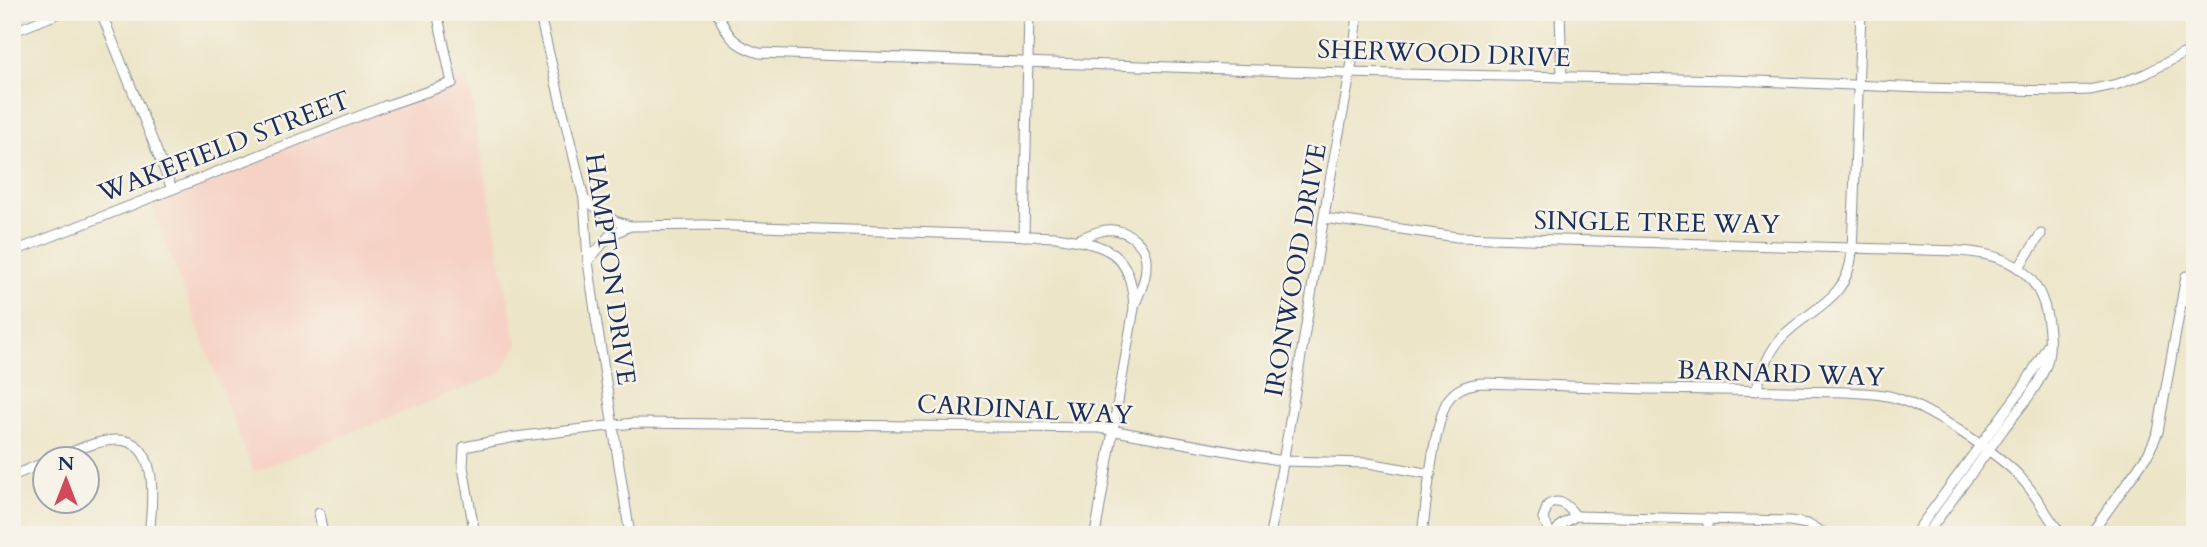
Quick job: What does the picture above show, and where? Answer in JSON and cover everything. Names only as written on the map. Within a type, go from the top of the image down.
[{"type":"street","points":[[12,32],[62,12]]},
{"type":"street","points":[[101,12],[172,189]]},
{"type":"street","name":"WAKEFIELD STREET","points":[[12,252],[385,106],[452,83],[437,12]]},
{"type":"street","name":"HAMPTON DRIVE","points":[[539,12],[584,199],[588,261],[630,535]]},
{"type":"street","name":"SHERWOOD DRIVE","points":[[717,12],[727,35],[747,49],[759,52],[1350,73],[2002,91],[2089,90],[2132,79],[2183,54]]},
{"type":"street","points":[[1024,236],[1029,12]]},
{"type":"street","name":"IRONWOOD DRIVE","points":[[1270,535],[1350,73],[1358,12]]},
{"type":"street","points":[[1560,12],[1562,77]]},
{"type":"street","points":[[1756,391],[1764,365],[1776,345],[1828,302],[1839,290],[1850,268],[1853,248],[1861,12]]},
{"type":"street","points":[[584,199],[615,221],[630,226],[704,225],[1077,240],[1110,251],[1126,268],[1131,280],[1134,306]]},
{"type":"street","name":"SINGLE TREE WAY","points":[[1324,218],[1457,237],[1947,250],[1990,255],[2019,267]]},
{"type":"street","points":[[588,261],[609,236],[630,226]]},
{"type":"street","points":[[1077,240],[1111,230],[1125,233],[1139,242],[1145,254],[1146,266],[1134,306],[1095,535]]},
{"type":"street","points":[[1914,535],[2044,371],[2048,360],[2047,314],[2040,293],[2019,267],[2041,234]]},
{"type":"street","points":[[2090,535],[2148,454],[2158,432],[2186,276]]},
{"type":"street","name":"BARNARD WAY","points":[[1431,474],[1442,416],[1450,397],[1465,386],[1486,383],[1846,392],[1887,396],[1923,410],[1984,448],[2008,464],[2022,479],[2062,535]]},
{"type":"street","name":"CARDINAL WAY","points":[[475,535],[463,467],[464,447],[515,437],[613,425],[738,422],[1114,430],[1283,461],[1368,463],[1431,474]]},
{"type":"street","points":[[92,446],[123,440],[132,444],[145,458],[152,479],[153,503],[149,535]]},
{"type":"street","points":[[1926,535],[1984,448]]},
{"type":"street","points":[[12,475],[32,467]]},
{"type":"street","points":[[1422,535],[1431,474]]},
{"type":"street","points":[[1576,516],[1563,503],[1557,502],[1548,505],[1543,521],[1552,535],[1561,525],[1576,516],[1790,521],[1807,524],[1828,535]]},
{"type":"street","points":[[319,513],[323,535]]},
{"type":"street","points":[[1708,519],[1708,535]]},
{"type":"shaded area","points":[[467,77],[517,345],[500,374],[253,472],[149,199]]}]
